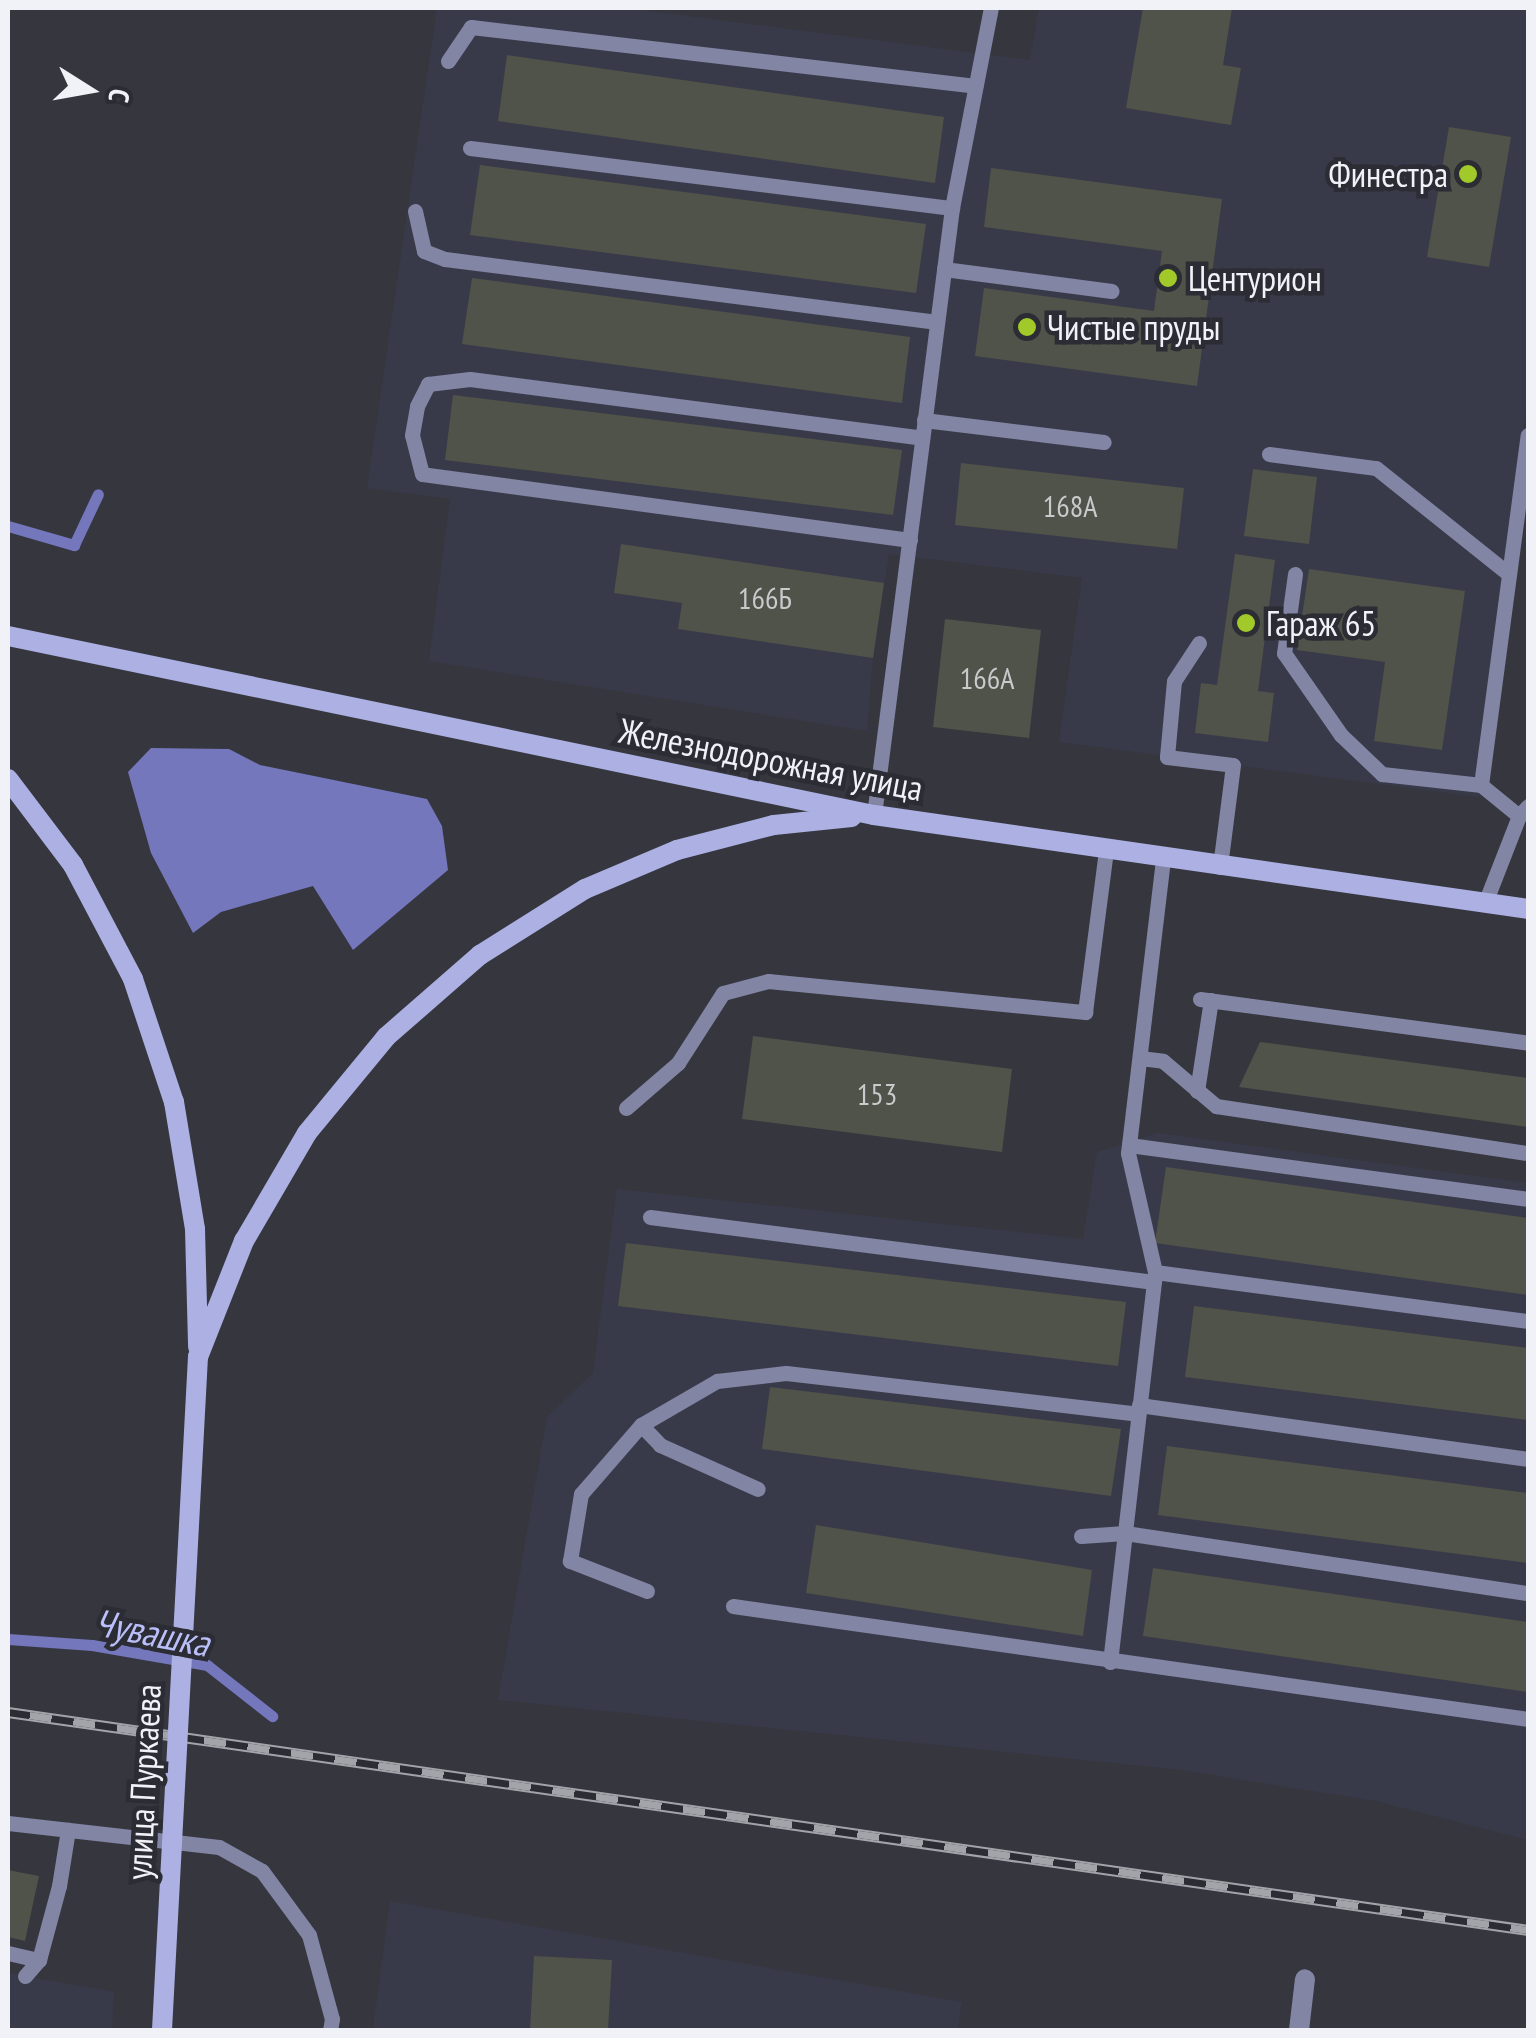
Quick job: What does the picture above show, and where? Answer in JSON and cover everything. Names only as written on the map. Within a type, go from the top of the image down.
[{"type":"main road","name":"Железнодорожная улица","points":[[8,636],[874,815],[1528,909]]},
{"type":"main road","points":[[8,779],[73,866],[99,914],[133,980],[168,1084],[196,1229],[198,1357]]},
{"type":"main road","points":[[198,1357],[244,1241],[306,1133],[386,1037],[480,955],[585,889],[678,850],[774,825],[874,815]]},
{"type":"main road","name":"улица Пуркаева","points":[[162,2030],[198,1357]]},
{"type":"street","points":[[1299,2030],[1305,1979]]},
{"type":"lane","points":[[874,815],[952,208],[992,8]]},
{"type":"lane","points":[[448,61],[471,27],[976,86]]},
{"type":"lane","points":[[470,148],[952,208]]},
{"type":"lane","points":[[414,210],[424,251],[444,258],[937,322]]},
{"type":"lane","points":[[944,269],[1112,290]]},
{"type":"lane","points":[[910,540],[422,474],[412,435],[416,406],[428,384],[470,379],[922,438]]},
{"type":"lane","points":[[924,420],[1104,442]]},
{"type":"lane","points":[[1480,785],[1528,435]]},
{"type":"lane","points":[[1269,454],[1376,468],[1510,574]]},
{"type":"lane","points":[[1295,574],[1284,654],[1341,735],[1382,774],[1480,785],[1524,811],[1485,903]]},
{"type":"lane","points":[[1199,643],[1174,681],[1167,756],[1234,765],[1220,867]]},
{"type":"lane","points":[[626,1108],[678,1063],[723,993],[768,981],[1085,1012],[1106,850]]},
{"type":"lane","points":[[1110,1662],[1155,1277],[1129,1145],[1162,859]]},
{"type":"lane","points":[[1198,1090],[1205,1000],[1528,1042]]},
{"type":"lane","points":[[1140,1058],[1163,1061],[1216,1106],[1528,1153]]},
{"type":"lane","points":[[1129,1145],[1528,1200]]},
{"type":"lane","points":[[650,1217],[1528,1321]]},
{"type":"lane","points":[[647,1592],[570,1562],[581,1494],[641,1425],[718,1381],[786,1373],[1139,1410],[1528,1458]]},
{"type":"lane","points":[[641,1425],[660,1445],[758,1489]]},
{"type":"lane","points":[[1080,1536],[1125,1532],[1528,1593]]},
{"type":"lane","points":[[733,1606],[1528,1719]]},
{"type":"lane","points":[[8,1824],[219,1847],[262,1871],[309,1936],[332,2018],[330,2030]]},
{"type":"lane","points":[[25,1976],[39,1960],[59,1886],[68,1830]]},
{"type":"lane","points":[[8,1954],[39,1960]]},
{"type":"shaded area","points":[[437,8],[626,8],[1030,60],[1039,8],[1528,8],[1528,395],[1479,797],[1059,742],[1082,578],[889,554],[873,658],[867,731],[429,661],[450,499],[367,488]]},
{"type":"shaded area","points":[[1158,1133],[1528,1183],[1528,1840],[1376,1801],[1181,1770],[498,1700],[547,1417],[593,1373],[617,1189],[1083,1239],[1097,1152]]},
{"type":"shaded area","points":[[390,1901],[962,2002],[958,2030],[373,2030]]},
{"type":"shaded area","points":[[8,1973],[114,1992],[112,2030],[8,2030]]},
{"type":"water","points":[[151,748],[229,749],[260,765],[427,799],[442,826],[448,870],[353,950],[313,886],[221,912],[193,933],[151,853],[128,772]]},
{"type":"building","points":[[1143,8],[1232,8],[1223,65],[1241,68],[1231,125],[1126,108]]},
{"type":"building","points":[[507,55],[944,117],[935,183],[498,121]]},
{"type":"building","points":[[1449,127],[1511,137],[1489,267],[1427,257]]},
{"type":"building","points":[[480,165],[926,224],[916,293],[470,235]]},
{"type":"building","points":[[991,168],[1222,199],[1197,386],[975,356],[984,288],[1154,311],[1162,251],[984,227]]},
{"type":"building","points":[[472,278],[910,337],[902,403],[462,344]]},
{"type":"building","points":[[453,395],[902,450],[893,515],[445,460]]},
{"type":"building","points":[[961,463],[1184,488],[1177,549],[955,525]]},
{"type":"building","points":[[1253,469],[1317,477],[1309,544],[1244,536]]},
{"type":"building","points":[[621,544],[884,583],[873,658],[678,629],[682,603],[614,593]]},
{"type":"building","points":[[1235,554],[1275,560],[1258,691],[1274,693],[1268,742],[1195,733],[1201,683],[1217,685]]},
{"type":"building","points":[[1309,569],[1465,591],[1442,750],[1374,741],[1385,662],[1297,650]]},
{"type":"building","points":[[945,619],[1041,630],[1029,738],[933,727]]},
{"type":"building","points":[[753,1036],[1012,1069],[1002,1152],[742,1119]]},
{"type":"building","points":[[1260,1042],[1528,1078],[1528,1127],[1239,1087]]},
{"type":"building","points":[[1166,1167],[1528,1218],[1528,1295],[1155,1243]]},
{"type":"building","points":[[626,1243],[1126,1302],[1118,1366],[618,1306]]},
{"type":"building","points":[[1194,1306],[1528,1348],[1528,1420],[1185,1377]]},
{"type":"building","points":[[770,1387],[1121,1429],[1111,1496],[762,1449]]},
{"type":"building","points":[[1167,1446],[1528,1493],[1528,1563],[1158,1515]]},
{"type":"building","points":[[816,1525],[1092,1570],[1083,1636],[806,1593]]},
{"type":"building","points":[[1153,1568],[1528,1622],[1528,1692],[1143,1636]]},
{"type":"building","points":[[8,1870],[39,1876],[25,1941],[8,1937]]},
{"type":"building","points":[[534,1956],[612,1960],[608,2030],[530,2030]]},
{"type":"waterway","points":[[8,526],[74,545],[98,494]]},
{"type":"waterway","name":"Чувашка","points":[[8,1639],[92,1645],[207,1665],[272,1716]]},
{"type":"railway","points":[[8,1712],[1528,1930]]},
{"type":"place","name":"Финестра","points":[[1468,174]]},
{"type":"place","name":"Центурион","points":[[1168,278]]},
{"type":"place","name":"Чистые пруды","points":[[1027,327]]},
{"type":"place","name":"Гараж 65","points":[[1246,623]]}]
